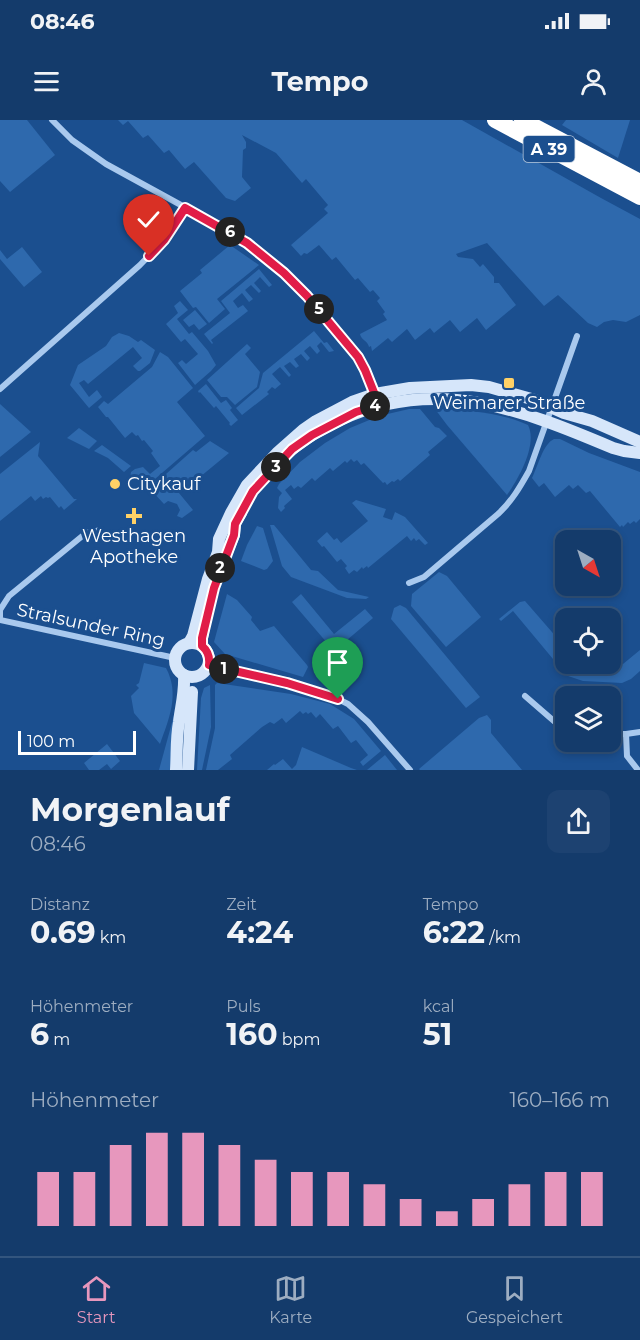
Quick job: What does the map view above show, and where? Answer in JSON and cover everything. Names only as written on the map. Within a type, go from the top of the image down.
[{"type":"highway","name":"A 39","points":[[495,120],[634,186]]},
{"type":"highway","name":"A 39","points":[[522,120],[604,171]]},
{"type":"street","points":[[52,120],[72,140],[106,164],[247,243],[284,273],[307,296],[358,357],[377,400]]},
{"type":"street","points":[[0,389],[140,265],[164,240],[185,208]]},
{"type":"street","points":[[409,583],[424,578],[508,504],[519,489],[529,471],[577,336]]},
{"type":"street","points":[[196,645],[202,633],[221,567],[234,535],[235,524],[253,491],[292,449],[312,435],[377,400],[410,388],[471,385],[489,387],[592,421],[640,442]]},
{"type":"street","points":[[377,400],[457,400],[499,406],[546,421],[613,448],[640,453]]},
{"type":"street","name":"Stralsunder Ring","points":[[101,531],[86,533],[9,596],[0,610],[0,619],[175,658]]},
{"type":"street","points":[[188,770],[192,688],[197,677],[204,672],[210,661],[208,652],[196,645],[180,648],[175,658],[177,668],[188,677],[197,677]]},
{"type":"street","points":[[209,665],[330,695],[348,704],[368,722],[410,770]]},
{"type":"street","points":[[176,770],[184,675]]},
{"type":"street","points":[[525,696],[555,722]]},
{"type":"street","points":[[621,734],[640,732]]},
{"type":"street","points":[[626,734],[627,756],[638,770]]},
{"type":"shaded area","points":[[0,120],[27,120],[55,155],[10,192],[0,181]]},
{"type":"shaded area","points":[[118,120],[462,120],[640,219],[640,315],[626,322],[613,320],[597,327],[588,323],[558,295],[544,306],[487,243],[456,254],[458,257],[473,259],[480,267],[483,264],[494,277],[494,283],[499,283],[516,305],[486,330],[477,318],[460,332],[450,320],[434,333],[430,328],[415,340],[407,329],[392,342],[388,338],[372,351],[371,346],[369,347],[360,334],[387,320],[383,314],[385,312],[377,301],[380,298],[373,290],[370,292],[358,278],[355,280],[336,257],[332,260],[319,245],[301,256],[291,245],[328,213],[324,209],[328,205],[306,179],[302,183],[276,153],[242,135],[246,148],[243,150],[242,177],[251,188],[235,201],[226,198],[194,162],[185,169],[169,150],[164,153],[148,135],[143,138],[128,121],[123,125]]},
{"type":"shaded area","points":[[566,120],[630,120],[618,158],[562,125]]},
{"type":"shaded area","points":[[230,245],[259,265],[217,299],[225,309],[209,323],[180,291],[202,273],[200,270]]},
{"type":"shaded area","points":[[22,247],[42,272],[24,287],[0,259],[0,250],[7,259]]},
{"type":"shaded area","points":[[259,269],[272,285],[269,287],[260,277],[254,283],[261,291],[259,293],[251,285],[245,290],[253,299],[249,302],[242,293],[233,301],[238,308],[243,305],[248,311],[211,340],[212,344],[204,334],[230,313],[221,301]]},
{"type":"shaded area","points":[[180,301],[188,310],[177,319],[189,334],[192,332],[216,365],[195,385],[178,363],[182,360],[186,364],[198,354],[185,339],[181,342],[166,324],[178,313],[174,306]]},
{"type":"shaded area","points":[[195,310],[207,324],[199,330],[194,324],[189,327],[183,320]]},
{"type":"shaded area","points":[[314,331],[334,351],[329,352],[321,342],[317,346],[320,351],[317,354],[310,346],[304,351],[310,358],[307,361],[301,354],[294,359],[299,366],[296,368],[290,362],[284,366],[291,375],[289,377],[280,367],[272,374],[281,384],[275,389],[272,387],[267,392],[269,394],[242,415],[236,408],[259,388],[263,373]]},
{"type":"shaded area","points":[[119,333],[138,342],[141,340],[155,350],[150,363],[138,371],[133,366],[142,358],[133,347],[88,384],[84,380],[79,383],[89,397],[97,390],[102,397],[89,408],[70,385],[78,365],[106,346],[112,337]]},
{"type":"shaded area","points":[[247,344],[251,348],[245,354],[260,372],[257,387],[235,405],[227,397],[221,397],[207,380]]},
{"type":"shaded area","points":[[160,352],[168,357],[193,388],[177,402],[205,436],[148,485],[143,479],[130,478],[131,472],[135,469],[143,467],[150,474],[160,466],[151,453],[153,451],[144,440],[142,441],[132,432],[125,438],[98,407],[104,401],[108,404],[152,367]]},
{"type":"shaded area","points":[[206,384],[221,403],[226,400],[232,408],[230,410],[238,420],[231,426],[216,406],[214,408],[199,393],[198,391]]},
{"type":"shaded area","points":[[0,404],[31,432],[0,457]]},
{"type":"shaded area","points":[[409,409],[420,409],[435,427],[447,436],[428,452],[430,455],[400,481],[398,479],[387,485],[364,463],[361,465],[357,460],[354,462],[351,459],[333,471],[330,468],[315,481],[312,478],[301,488],[298,486],[294,489],[291,485],[285,490],[292,499],[281,512],[278,508],[279,497],[282,493],[277,488],[300,462],[350,428],[379,416]]},
{"type":"shaded area","points":[[435,409],[494,414],[528,425],[529,452],[507,495],[447,425]]},
{"type":"shaded area","points":[[79,428],[97,441],[89,449],[67,438]]},
{"type":"shaded area","points":[[554,439],[560,439],[589,453],[640,472],[640,519],[636,523],[628,522],[620,527],[590,491],[586,493],[578,485],[573,489],[569,485],[555,497],[544,483],[539,487],[532,478],[544,450]]},
{"type":"shaded area","points":[[210,441],[229,453],[185,491],[175,480],[172,481],[174,487],[193,510],[182,518],[177,516],[180,510],[177,504],[168,501],[164,504],[151,490],[193,450],[196,452]]},
{"type":"shaded area","points":[[40,442],[38,456],[74,499],[77,499],[64,510],[61,506],[59,508],[50,497],[43,499],[41,496],[35,501],[31,496],[0,521],[0,474]]},
{"type":"shaded area","points":[[102,445],[131,466],[124,472],[108,458],[94,451]]},
{"type":"shaded area","points":[[356,500],[386,509],[383,517],[392,520],[395,512],[405,517],[428,543],[425,545],[419,539],[416,541],[414,538],[411,541],[407,536],[368,568],[367,566],[363,569],[362,567],[357,572],[354,570],[349,574],[345,568],[347,566],[341,559],[337,562],[317,541],[327,532],[334,540],[337,538],[341,543],[368,521],[352,503]]},
{"type":"shaded area","points":[[270,525],[274,525],[311,570],[318,571],[338,590],[369,597],[366,599],[347,598],[291,577],[282,566]]},
{"type":"shaded area","points":[[257,526],[263,528],[273,561],[264,570],[241,561]]},
{"type":"shaded area","points":[[439,572],[447,576],[481,617],[446,647],[411,606],[412,594]]},
{"type":"shaded area","points":[[227,594],[237,600],[252,617],[251,620],[260,631],[274,626],[307,665],[303,677],[225,654],[214,642]]},
{"type":"shaded area","points":[[301,594],[334,634],[365,609],[373,618],[334,651],[292,602]]},
{"type":"shaded area","points":[[525,601],[555,636],[555,657],[553,659],[513,611],[501,621],[499,619],[520,602]]},
{"type":"shaded area","points":[[400,605],[406,608],[480,697],[466,708],[391,619],[394,608]]},
{"type":"shaded area","points":[[640,650],[640,671],[622,683],[583,681],[566,674],[621,674],[621,664]]},
{"type":"shaded area","points":[[144,663],[166,668],[172,687],[172,706],[160,744],[134,713],[131,696],[139,688],[136,685],[139,683]]},
{"type":"shaded area","points":[[217,683],[291,694],[330,704],[354,719],[381,751],[363,766],[360,762],[368,755],[356,740],[351,743],[338,726],[333,729],[320,714],[316,718],[311,712],[303,714],[300,711],[286,723],[282,718],[274,724],[270,722],[262,727],[230,755],[232,759],[218,770],[206,770],[215,728],[215,685]]},
{"type":"shaded area","points":[[210,685],[211,727],[202,770],[197,770],[201,698],[204,688]]},
{"type":"shaded area","points":[[176,708],[172,770],[159,770]]},
{"type":"shaded area","points":[[487,715],[491,720],[491,733],[522,770],[419,769],[479,718]]},
{"type":"shaded area","points":[[107,744],[120,761],[111,769],[107,764],[99,770],[89,770],[84,763]]},
{"type":"shaded area","points":[[302,747],[357,770],[267,770],[283,759],[292,769],[296,765]]},
{"type":"shaded area","points":[[385,755],[397,770],[367,770]]},
{"type":"place","name":"Weimarer Straße","points":[[509,383]]},
{"type":"place","name":"Citykauf","points":[[115,484]]},
{"type":"place","name":"Westhagen Apotheke","points":[[134,516]]},
{"type":"route","points":[[149,256],[164,240],[185,208],[232,233],[284,273],[330,322],[358,357],[365,370],[379,405],[356,412],[303,441],[286,455],[256,487],[249,498],[235,524],[234,535],[207,612],[202,638],[202,646],[208,652],[209,665],[287,683],[338,699]]}]
